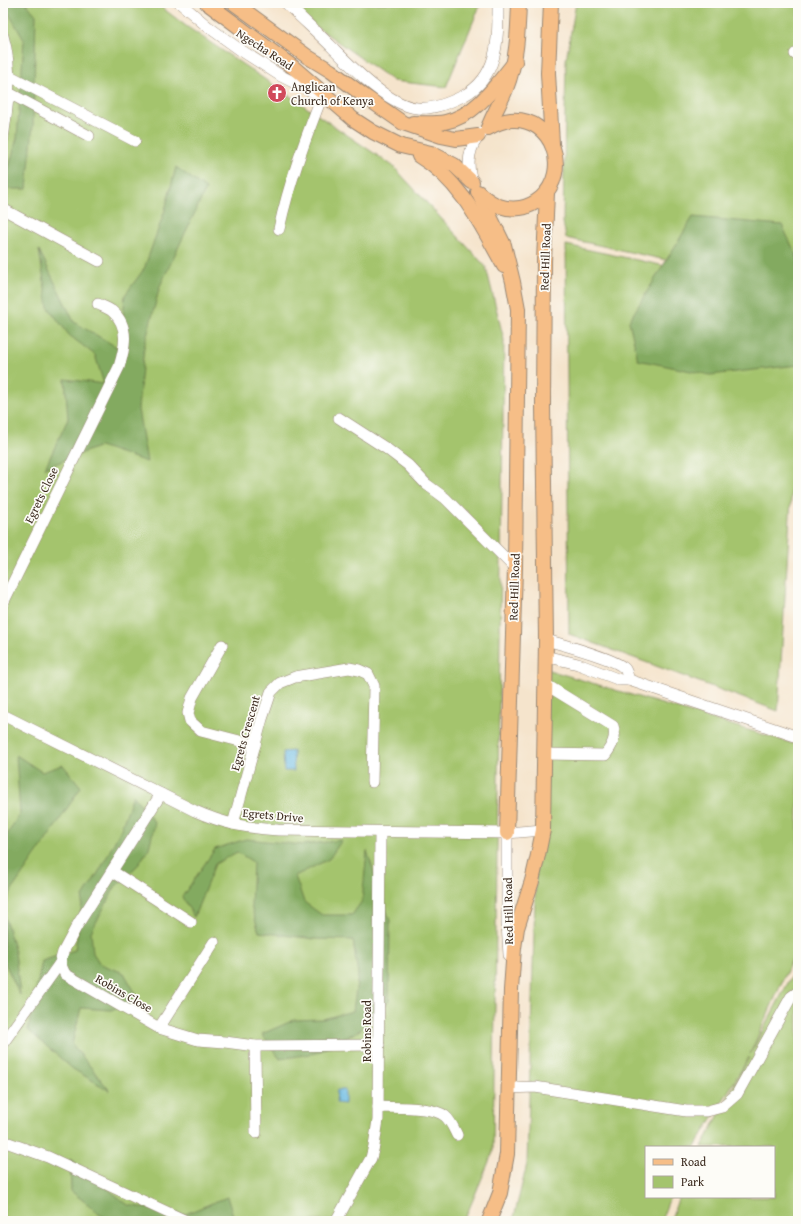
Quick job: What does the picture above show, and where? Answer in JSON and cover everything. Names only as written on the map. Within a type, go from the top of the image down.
[{"type":"main road","points":[[208,3],[293,67],[342,109],[373,132],[431,163],[451,181],[477,218],[513,282]]},
{"type":"main road","points":[[234,3],[308,57],[403,122],[441,136],[456,139],[483,132],[499,122],[511,120],[524,121],[536,126],[545,134],[552,145],[556,157],[557,170],[547,193],[537,202],[525,208],[511,209],[498,207],[488,201],[454,165],[431,153],[401,146]]},
{"type":"main road","points":[[483,132],[506,89],[515,62],[518,28],[518,3]]},
{"type":"main road","points":[[551,3],[548,73],[552,145]]},
{"type":"main road","points":[[403,122],[445,122],[464,114],[482,101],[515,62]]},
{"type":"main road","name":"Red Hill Road","points":[[475,187],[504,245],[518,309],[515,568],[507,833]]},
{"type":"main road","name":"Red Hill Road","points":[[489,1221],[500,1193],[507,1154],[511,990],[517,928],[532,881],[543,830],[546,640],[543,405],[544,261],[547,193]]},
{"type":"street","name":"Ngecha Road","points":[[180,3],[207,26],[239,49],[281,76],[322,96],[342,109]]},
{"type":"street","points":[[286,3],[371,83],[401,104],[418,108],[436,106],[455,100],[470,92],[482,82],[493,62],[498,29],[498,3]]},
{"type":"street","points":[[3,36],[7,52],[9,93],[3,138]]},
{"type":"street","points":[[8,75],[135,141]]},
{"type":"street","points":[[9,93],[89,136]]},
{"type":"street","points":[[279,229],[284,206],[298,161],[322,96]]},
{"type":"street","points":[[475,187],[469,170],[469,158],[472,147],[483,132]]},
{"type":"street","points":[[3,208],[99,261]]},
{"type":"street","name":"Egrets Close","points":[[3,603],[119,367],[124,351],[125,335],[122,322],[112,311],[98,304]]},
{"type":"street","points":[[339,418],[388,449],[408,466],[426,484],[445,498],[515,568]]},
{"type":"street","points":[[546,640],[619,664],[625,669],[629,680]]},
{"type":"street","points":[[222,645],[192,698],[188,713],[190,721],[201,731],[254,745]]},
{"type":"street","points":[[545,656],[578,664],[620,680],[629,680],[798,737]]},
{"type":"street","name":"Egrets Crescent","points":[[233,824],[254,745],[271,692],[280,682],[295,677],[349,668],[368,674],[374,686],[372,782]]},
{"type":"street","points":[[544,754],[605,755],[611,748],[615,733],[613,726],[545,684]]},
{"type":"street","name":"Egrets Drive","points":[[3,715],[161,794],[217,820],[233,824],[252,828],[278,830],[380,832],[507,833],[543,830]]},
{"type":"street","points":[[3,1043],[60,963],[63,952],[78,924],[161,794]]},
{"type":"street","name":"Robins Road","points":[[336,1221],[371,1158],[376,1133],[379,1045],[380,832]]},
{"type":"street","name":"Red Hill Road","points":[[507,833],[507,924],[511,990]]},
{"type":"street","points":[[112,871],[191,922]]},
{"type":"street","points":[[159,1028],[214,942]]},
{"type":"street","name":"Robins Close","points":[[60,963],[65,974],[159,1028],[198,1040],[255,1046],[379,1045]]},
{"type":"street","points":[[508,1088],[535,1087],[686,1111],[707,1111],[722,1107],[737,1094],[791,997],[798,992]]},
{"type":"street","points":[[255,1046],[256,1133]]},
{"type":"street","points":[[378,1108],[430,1110],[439,1112],[446,1117],[457,1135]]},
{"type":"street","points":[[3,1141],[48,1158],[186,1221]]},
{"type":"green space","points":[[3,3],[156,3],[186,26],[393,166],[486,267],[504,340],[493,1152],[464,1221],[3,1221]]},
{"type":"green space","points":[[3,3],[26,3],[36,15],[33,125],[27,189],[3,189],[17,138],[24,40]]},
{"type":"green space","points":[[283,3],[481,3],[446,87],[393,81]]},
{"type":"green space","points":[[576,3],[798,3],[798,289],[566,238],[563,222],[566,60]]},
{"type":"green space","points":[[176,167],[206,189],[160,286],[144,347],[138,409],[147,462],[100,446],[45,468],[68,419],[65,379],[104,384],[95,355],[69,335],[48,307],[39,250],[74,322],[120,349],[125,295],[144,269],[165,210]]},
{"type":"green space","points":[[693,217],[782,225],[798,259],[798,365],[710,375],[638,360],[629,321]]},
{"type":"green space","points":[[566,245],[798,294],[798,385],[778,711],[569,634]]},
{"type":"green space","points":[[542,668],[798,745],[798,946],[750,1054],[798,964],[798,1221],[670,1221],[679,1198],[775,1198],[775,1146],[703,1146],[749,1057],[696,1146],[645,1146],[645,1198],[670,1198],[661,1221],[513,1221],[527,1164]]},
{"type":"green space","points":[[16,755],[42,772],[63,765],[81,787],[13,888],[3,907],[3,842],[20,813]]},
{"type":"green space","points":[[133,795],[155,823],[149,848],[139,864],[115,887],[91,932],[93,953],[100,964],[124,973],[140,1001],[111,1010],[81,1008],[72,1044],[110,1091],[73,1069],[28,1030],[42,961],[75,950],[83,897],[101,868],[121,829]]},
{"type":"green space","points":[[246,839],[303,845],[342,840],[329,859],[295,876],[304,902],[322,915],[352,915],[362,901],[367,851],[390,921],[389,1001],[360,1030],[316,1053],[280,1059],[262,1034],[294,1020],[323,1019],[353,1011],[358,975],[353,940],[314,939],[259,932],[251,906],[253,862],[237,852],[215,864],[194,917],[182,897],[215,849]]},
{"type":"green space","points":[[3,911],[15,952],[20,995],[3,959]]},
{"type":"green space","points":[[70,1159],[128,1205],[183,1215],[227,1197],[235,1221],[109,1221],[71,1191]]},
{"type":"water","points":[[293,751],[294,771],[284,771],[283,752]]},
{"type":"water","points":[[337,1090],[345,1090],[345,1104],[336,1103]]},
{"type":"place","name":"Anglican Church of Kenya","points":[[277,93]]}]
